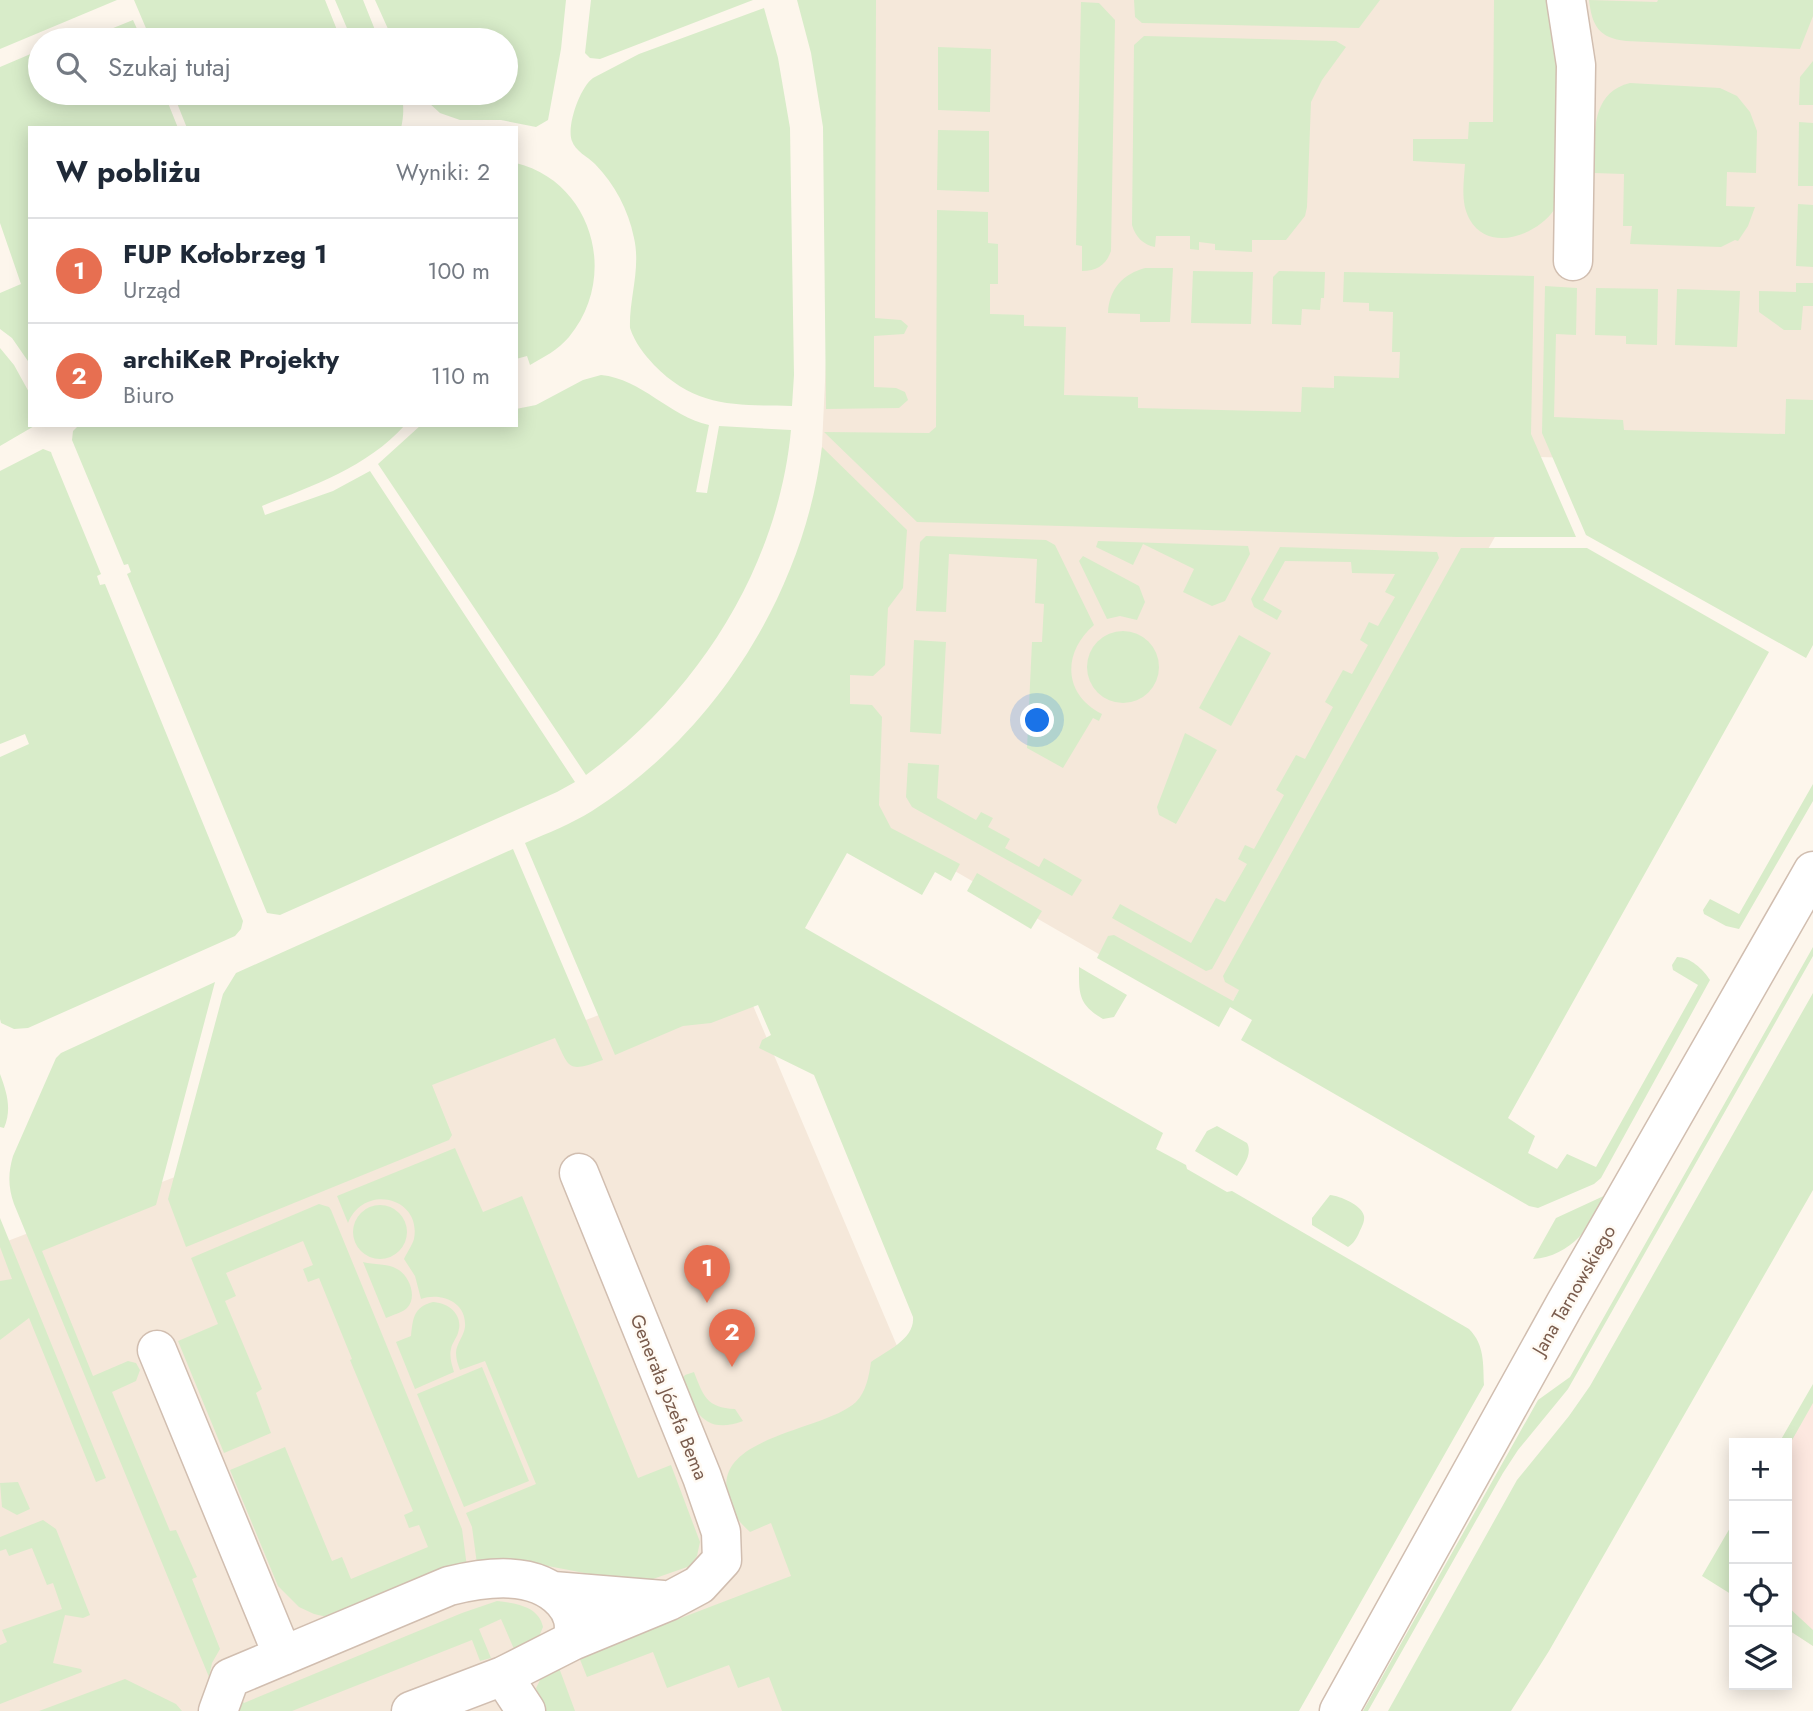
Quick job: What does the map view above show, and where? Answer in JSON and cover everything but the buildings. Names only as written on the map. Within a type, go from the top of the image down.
[{"type":"street","points":[[1566,0],[1576,65],[1573,261]]},
{"type":"street","name":"Jana Tarnowskiego","points":[[1339,1711],[1572,1292],[1813,871]]},
{"type":"street","name":"Generała Józefa Bema","points":[[411,1711],[503,1676],[572,1641],[669,1601],[699,1585],[722,1560],[721,1532],[696,1464],[579,1173]]},
{"type":"street","points":[[157,1350],[282,1656]]},
{"type":"street","points":[[218,1711],[230,1678],[449,1586],[495,1578],[513,1579],[554,1591],[669,1601]]},
{"type":"street","points":[[554,1591],[569,1607],[576,1627],[572,1641]]},
{"type":"street","points":[[503,1676],[526,1711]]},
{"type":"shaded area","points":[[843,0],[1813,0],[1813,465],[1540,457],[1220,1024],[806,785]]},
{"type":"shaded area","points":[[735,963],[900,1353],[806,1555],[870,1711],[0,1711],[0,1229],[5,1242]]},
{"type":"shaded area","points":[[1813,1387],[1813,1646],[1792,1632],[1792,1438],[1784,1438]]},
{"type":"green space","points":[[0,0],[117,0],[50,28],[28,28],[28,37],[0,49]]},
{"type":"green space","points":[[134,0],[325,0],[336,28],[146,28]]},
{"type":"green space","points":[[335,0],[363,0],[374,28],[347,28]]},
{"type":"green space","points":[[375,0],[566,0],[561,49],[548,120],[536,127],[501,120],[460,120],[440,113],[431,105],[518,105],[518,28],[388,28]]},
{"type":"green space","points":[[591,0],[753,0],[600,59],[590,58],[585,53]]},
{"type":"green space","points":[[797,0],[876,0],[875,318],[901,320],[908,326],[904,334],[874,336],[874,387],[896,388],[905,392],[908,400],[899,408],[826,409],[823,127],[811,53]]},
{"type":"green space","points":[[1134,0],[1380,0],[1359,28],[1142,23],[1135,17]]},
{"type":"green space","points":[[1494,0],[1547,0],[1557,67],[1554,210],[1536,227],[1525,233],[1500,238],[1478,230],[1470,220],[1464,200],[1465,164],[1413,161],[1413,139],[1468,139],[1469,122],[1493,122]]},
{"type":"green space","points":[[1589,0],[1813,0],[1813,16],[1800,49],[1626,41],[1609,37],[1598,29],[1592,17]]},
{"type":"green space","points":[[1081,2],[1099,3],[1115,20],[1111,251],[1100,266],[1082,271],[1082,246],[1076,245]]},
{"type":"green space","points":[[764,8],[778,58],[790,128],[794,375],[792,406],[735,404],[701,397],[670,379],[647,357],[630,328],[636,250],[628,217],[609,180],[576,148],[571,135],[579,98],[593,78],[639,54]]},
{"type":"green space","points":[[133,20],[137,28],[113,28]]},
{"type":"green space","points":[[1144,36],[1336,41],[1346,47],[1322,80],[1311,102],[1307,207],[1305,216],[1286,240],[1252,240],[1252,252],[1215,250],[1215,244],[1199,242],[1199,250],[1190,249],[1190,236],[1156,236],[1155,247],[1137,236],[1132,225],[1134,45]]},
{"type":"green space","points":[[938,47],[991,49],[990,112],[938,110]]},
{"type":"green space","points":[[28,55],[28,105],[169,105],[177,126],[28,126],[28,361],[12,338],[0,329],[0,293],[21,284],[0,223],[0,67]]},
{"type":"green space","points":[[1813,61],[1813,105],[1799,105],[1800,77]]},
{"type":"green space","points":[[1630,83],[1720,88],[1737,96],[1750,112],[1757,131],[1756,173],[1727,172],[1726,206],[1755,207],[1748,226],[1738,241],[1721,247],[1630,244],[1632,226],[1623,226],[1624,174],[1594,173],[1595,133],[1600,107],[1616,88]]},
{"type":"green space","points":[[178,105],[403,106],[401,126],[186,126]]},
{"type":"green space","points":[[1799,122],[1813,123],[1813,186],[1798,186]]},
{"type":"green space","points":[[938,130],[989,131],[989,192],[937,190]]},
{"type":"green space","points":[[518,164],[542,173],[564,190],[580,211],[590,235],[595,261],[593,287],[584,313],[569,337],[551,353],[530,365],[527,356],[518,358]]},
{"type":"green space","points":[[1798,204],[1813,205],[1813,267],[1796,266]]},
{"type":"green space","points":[[937,210],[988,212],[988,243],[998,244],[998,284],[990,284],[990,314],[1024,315],[1024,326],[1066,327],[1064,395],[1138,397],[1138,408],[1301,412],[1302,387],[1334,388],[1334,376],[1399,378],[1400,352],[1392,352],[1393,312],[1369,311],[1369,303],[1343,302],[1344,272],[1534,276],[1531,434],[1576,537],[1457,537],[917,522],[824,432],[929,433],[936,427]]},
{"type":"green space","points":[[1145,268],[1173,268],[1170,322],[1140,322],[1140,314],[1108,313],[1114,290],[1130,274]]},
{"type":"green space","points":[[1193,271],[1253,272],[1251,324],[1191,323]]},
{"type":"green space","points":[[1279,271],[1325,272],[1324,298],[1321,298],[1320,310],[1302,309],[1301,325],[1272,324],[1273,277]]},
{"type":"green space","points":[[1796,283],[1813,283],[1813,306],[1803,306],[1801,330],[1784,330],[1759,312],[1759,291],[1796,292]]},
{"type":"green space","points":[[1545,286],[1577,288],[1576,335],[1556,334],[1554,417],[1623,420],[1624,430],[1785,434],[1786,399],[1813,400],[1813,645],[1806,658],[1586,535],[1542,433]]},
{"type":"green space","points":[[1596,288],[1658,289],[1657,345],[1626,344],[1626,336],[1595,335]]},
{"type":"green space","points":[[1677,289],[1740,291],[1737,347],[1675,345]]},
{"type":"green space","points":[[0,348],[14,365],[28,390],[28,427],[33,427],[0,446]]},
{"type":"green space","points":[[601,375],[630,383],[681,414],[709,425],[696,492],[707,493],[719,426],[791,430],[783,481],[769,531],[749,579],[725,625],[696,667],[663,707],[626,743],[586,775],[378,464],[419,427],[518,427],[518,409],[536,405],[583,380]]},
{"type":"green space","points":[[77,427],[403,427],[374,453],[356,464],[262,506],[265,515],[333,491],[370,471],[575,782],[280,915],[267,913],[127,574],[131,572],[128,564],[124,565],[72,440],[73,431]]},
{"type":"green space","points":[[822,447],[907,530],[903,588],[888,608],[885,665],[873,676],[850,675],[850,704],[872,705],[882,717],[879,805],[891,828],[960,864],[951,881],[935,872],[922,895],[847,853],[805,928],[1163,1133],[1156,1149],[1469,1329],[1481,1348],[1484,1385],[1299,1711],[782,1711],[769,1677],[738,1688],[729,1665],[667,1688],[653,1652],[587,1677],[579,1657],[791,1576],[771,1523],[750,1532],[736,1516],[728,1496],[727,1476],[736,1460],[753,1448],[774,1437],[841,1412],[856,1402],[865,1389],[871,1362],[905,1338],[912,1325],[913,1317],[814,1075],[759,1048],[762,1040],[771,1035],[758,1005],[711,1023],[683,1026],[615,1055],[525,843],[584,816],[637,779],[678,741],[715,699],[747,653],[774,605],[796,554],[812,501]]},
{"type":"green space","points":[[43,449],[51,452],[101,574],[97,576],[100,585],[105,584],[243,921],[235,936],[28,1028],[14,1029],[1,1023],[0,1019],[0,757],[29,744],[25,734],[0,744],[0,471]]},
{"type":"green space","points":[[926,536],[1046,540],[1055,545],[1094,625],[1076,648],[1071,673],[1074,684],[1089,706],[1102,714],[1099,721],[1093,718],[1063,768],[1027,748],[1032,642],[1042,642],[1044,604],[1035,603],[1037,559],[949,554],[946,612],[916,611],[920,542]]},
{"type":"green space","points":[[1098,541],[1248,546],[1250,554],[1225,601],[1212,606],[1183,592],[1194,569],[1143,544],[1133,565],[1096,547]]},
{"type":"green space","points":[[1280,547],[1437,552],[1439,558],[1212,969],[1206,971],[1112,918],[1120,904],[1191,943],[1216,898],[1225,902],[1247,864],[1238,859],[1245,845],[1254,849],[1284,795],[1276,790],[1296,755],[1305,759],[1333,707],[1325,702],[1343,670],[1352,674],[1368,645],[1360,640],[1369,622],[1378,626],[1395,597],[1385,592],[1395,574],[1352,573],[1351,562],[1285,561],[1263,600],[1282,611],[1277,620],[1254,607],[1251,599]]},
{"type":"green space","points":[[1461,548],[1587,548],[1769,652],[1508,1118],[1535,1136],[1528,1153],[1557,1169],[1567,1154],[1596,1167],[1698,985],[1673,970],[1672,965],[1677,957],[1687,959],[1700,968],[1710,980],[1601,1178],[1594,1184],[1538,1208],[1529,1206],[1241,1040],[1252,1020],[1230,1007],[1219,1027],[1097,958],[1108,936],[1114,935],[1233,1001],[1239,990],[1225,982],[1223,976]]},
{"type":"green space","points":[[1083,556],[1139,586],[1145,602],[1137,620],[1120,616],[1107,619],[1079,561]]},
{"type":"green space","points":[[1130,631],[1149,641],[1157,653],[1157,681],[1149,693],[1137,701],[1116,703],[1097,693],[1089,681],[1087,660],[1097,641],[1109,633]]},
{"type":"green space","points":[[1239,635],[1271,653],[1231,726],[1199,708]]},
{"type":"green space","points":[[914,640],[946,642],[941,734],[910,732]]},
{"type":"green space","points":[[1185,733],[1217,750],[1176,824],[1159,815],[1157,807]]},
{"type":"green space","points":[[908,763],[939,765],[937,798],[976,820],[981,812],[993,818],[988,827],[1010,839],[1005,848],[1039,867],[1044,858],[1082,880],[1072,896],[912,807],[906,797]]},
{"type":"green space","points":[[1813,784],[1813,801],[1739,929],[1726,926],[1704,914],[1703,910],[1710,899],[1739,914]]},
{"type":"green space","points":[[513,849],[603,1060],[576,1067],[571,1065],[555,1038],[432,1085],[452,1135],[449,1140],[186,1247],[168,1199],[223,994],[236,973]]},
{"type":"green space","points":[[977,873],[1042,911],[1031,929],[967,891]]},
{"type":"green space","points":[[1813,947],[1813,956],[1568,1389],[1518,1450],[1503,1473],[1368,1711],[1363,1711],[1538,1400],[1570,1377]]},
{"type":"green space","points":[[1079,967],[1127,995],[1114,1017],[1103,1019],[1084,1003],[1080,991]]},
{"type":"green space","points":[[215,982],[156,1205],[42,1251],[93,1376],[128,1361],[136,1363],[140,1370],[136,1381],[112,1392],[170,1531],[176,1530],[197,1577],[192,1579],[220,1649],[212,1663],[209,1677],[14,1204],[9,1180],[13,1156],[56,1058],[61,1053]]},
{"type":"green space","points":[[1813,993],[1813,1190],[1549,1651],[1511,1711],[1388,1711],[1517,1480],[1590,1386]]},
{"type":"green space","points":[[0,1074],[8,1101],[4,1128],[0,1127]]},
{"type":"green space","points":[[1217,1126],[1247,1143],[1249,1147],[1248,1156],[1237,1176],[1195,1151],[1207,1131]]},
{"type":"green space","points":[[455,1148],[483,1212],[522,1196],[638,1478],[671,1465],[700,1542],[697,1556],[690,1566],[650,1580],[600,1576],[522,1561],[477,1564],[472,1527],[466,1513],[536,1484],[485,1361],[460,1370],[456,1353],[465,1327],[462,1311],[444,1298],[421,1299],[415,1276],[404,1259],[414,1239],[414,1225],[409,1213],[390,1200],[378,1199],[356,1210],[348,1223],[337,1196]]},
{"type":"green space","points":[[1608,1194],[1587,1228],[1569,1246],[1547,1257],[1533,1259],[1556,1218]]},
{"type":"green space","points":[[1330,1195],[1355,1205],[1364,1216],[1358,1235],[1348,1247],[1312,1225],[1312,1218]]},
{"type":"green space","points":[[319,1204],[331,1210],[462,1529],[467,1567],[327,1617],[299,1607],[278,1586],[230,1470],[285,1447],[332,1561],[342,1557],[351,1579],[428,1547],[419,1525],[409,1528],[404,1515],[413,1511],[319,1278],[308,1282],[303,1269],[313,1265],[303,1241],[226,1273],[236,1296],[225,1301],[262,1389],[256,1393],[271,1433],[224,1453],[178,1341],[218,1324],[191,1258]]},
{"type":"green space","points":[[380,1205],[399,1213],[407,1232],[399,1251],[380,1259],[361,1251],[353,1232],[361,1213]]},
{"type":"green space","points":[[0,1218],[106,1478],[96,1482],[29,1318],[0,1340],[0,1281],[12,1279],[0,1247]]},
{"type":"green space","points":[[363,1262],[389,1266],[405,1276],[412,1292],[407,1308],[386,1318]]},
{"type":"green space","points":[[433,1302],[450,1308],[459,1321],[458,1333],[450,1352],[454,1372],[415,1389],[396,1342],[411,1336],[418,1310]]},
{"type":"green space","points":[[482,1367],[529,1481],[464,1507],[417,1394]]},
{"type":"green space","points":[[694,1372],[707,1399],[718,1406],[735,1409],[743,1421],[719,1425],[702,1417],[691,1401],[682,1379]]},
{"type":"green space","points":[[1813,1384],[1813,1403],[1792,1440],[1792,1438],[1782,1438]]},
{"type":"green space","points":[[18,1482],[30,1509],[17,1515],[2,1507],[0,1483]]},
{"type":"green space","points":[[43,1520],[56,1529],[90,1615],[83,1618],[65,1615],[53,1663],[81,1669],[82,1672],[0,1704],[0,1645],[7,1642],[2,1630],[62,1609],[53,1583],[47,1585],[32,1548],[9,1556],[6,1549],[0,1551],[0,1537]]},
{"type":"green space","points":[[1729,1530],[1729,1593],[1702,1576]]},
{"type":"green space","points":[[497,1601],[525,1607],[537,1614],[543,1627],[538,1639],[514,1649],[501,1619],[479,1629],[491,1658],[480,1661],[472,1640],[292,1711],[237,1711],[241,1698],[244,1703]]},
{"type":"green space","points":[[1792,1611],[1813,1630],[1813,1646],[1792,1632]]},
{"type":"green space","points":[[558,1665],[575,1711],[544,1711],[536,1688],[542,1676]]},
{"type":"green space","points":[[125,1679],[176,1704],[182,1711],[39,1711]]},
{"type":"place","name":"FUP Kołobrzeg 1","points":[[707,1303]]},
{"type":"place","name":"archiKeR Projekty","points":[[732,1367]]}]
